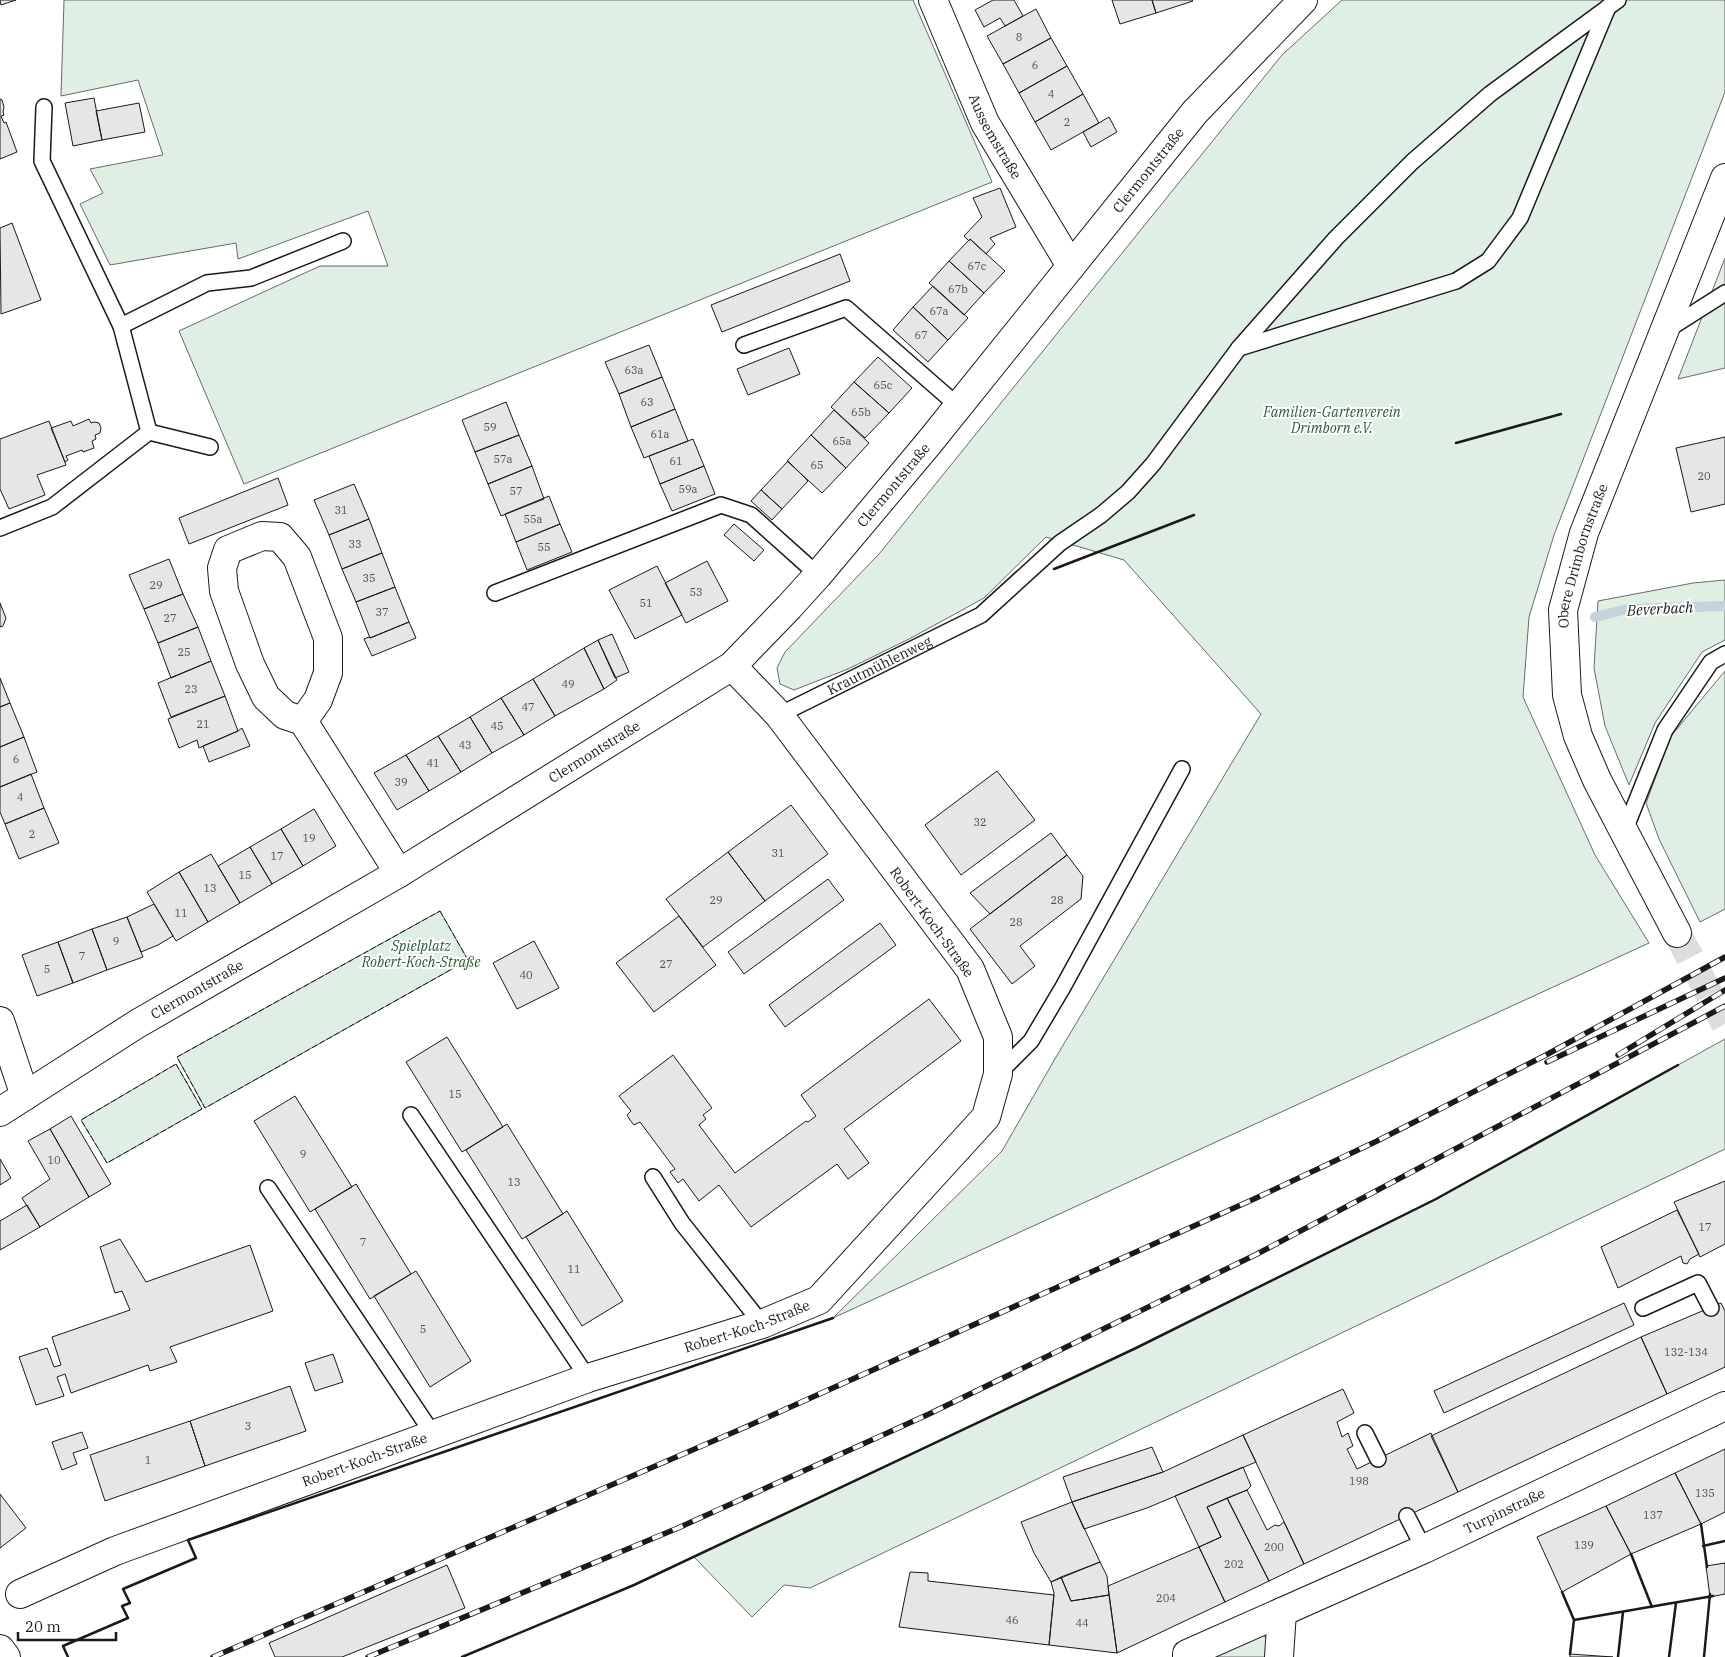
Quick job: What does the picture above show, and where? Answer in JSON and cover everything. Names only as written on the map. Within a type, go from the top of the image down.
[{"type":"street","name":"Aussemstraße","points":[[933,0],[985,123],[1071,266]]},
{"type":"street","name":"Clermontstraße","points":[[0,1112],[137,1024],[398,872],[732,666],[818,575],[958,406],[1195,112],[1303,0]]},
{"type":"street","name":"Obere Drimbornstraße","points":[[1677,933],[1597,780],[1582,745],[1566,695],[1563,610],[1584,533],[1725,178]]},
{"type":"street","points":[[303,721],[318,700],[328,673],[328,638],[297,557],[280,537],[262,536],[228,550],[222,568],[224,591],[250,664],[266,697],[285,715],[303,721],[398,872]]},
{"type":"street","name":"Robert-Koch-Straße","points":[[20,1594],[115,1550],[588,1378],[762,1324],[819,1300],[986,1117],[998,1074],[998,1037],[970,969],[779,715],[732,666]]},
{"type":"street","points":[[0,1021],[25,1096]]},
{"type":"street","name":"Turpinstraße","points":[[1187,1657],[1187,1654],[1424,1550],[1725,1406]]},
{"type":"street","points":[[1279,1657],[1282,1612]]},
{"type":"street","points":[[0,1649],[6,1657]]},
{"type":"lane","name":"Krautmühlenweg","points":[[779,715],[981,615],[1060,544],[1101,515],[1128,492],[1153,464],[1238,348],[1336,238],[1412,162],[1490,94],[1613,3]]},
{"type":"lane","points":[[1238,348],[1456,281],[1488,261],[1520,218],[1613,3]]},
{"type":"lane","points":[[44,107],[42,161],[121,326],[149,432]]},
{"type":"lane","points":[[121,326],[207,283],[250,278],[343,241]]},
{"type":"lane","points":[[1662,334],[1725,293]]},
{"type":"lane","points":[[744,345],[846,308],[958,406]]},
{"type":"lane","points":[[149,432],[210,448]]},
{"type":"lane","points":[[0,528],[52,507],[149,432]]},
{"type":"lane","points":[[495,593],[721,505],[751,516],[818,575]]},
{"type":"lane","points":[[1624,832],[1665,730],[1711,662],[1725,654]]},
{"type":"lane","points":[[998,1074],[1031,1041],[1063,987],[1182,769]]},
{"type":"lane","points":[[411,1115],[588,1378]]},
{"type":"lane","points":[[653,1177],[682,1223],[762,1324]]},
{"type":"lane","points":[[268,1188],[433,1434]]},
{"type":"lane","points":[[1643,1308],[1698,1283],[1711,1308]]},
{"type":"lane","points":[[1365,1433],[1378,1459]]},
{"type":"lane","points":[[1407,1516],[1424,1550]]},
{"type":"green space","points":[[64,0],[913,0],[992,182],[244,484],[179,331],[320,266],[388,266],[368,211],[238,259],[236,243],[110,265],[80,204],[103,193],[90,169],[163,155],[138,80],[61,96]]},
{"type":"green space","name":"Familien-Gartenverein Drimborn e.V.","points":[[1342,0],[1725,0],[1725,92],[1554,535],[1529,617],[1523,697],[1595,855],[1649,943],[833,1318],[1002,1151],[1261,714],[1124,560],[1046,537],[984,598],[911,638],[848,669],[794,690],[780,684],[777,668],[785,652],[879,554],[1282,55]]},
{"type":"green space","points":[[1725,258],[1725,368],[1678,379]]},
{"type":"green space","points":[[1725,580],[1725,640],[1702,652],[1655,723],[1629,785],[1605,726],[1594,668],[1598,601],[1693,583]]},
{"type":"green space","points":[[1725,671],[1725,909],[1700,922],[1659,839],[1646,803],[1671,736]]},
{"type":"green space","name":"Spielplatz Robert-Koch-Straße","points":[[440,911],[468,960],[205,1108],[177,1057]]},
{"type":"green space","points":[[1725,1039],[1725,1149],[810,1588],[784,1585],[752,1617],[694,1557],[1136,1348],[1436,1199]]},
{"type":"green space","points":[[176,1064],[202,1109],[107,1163],[81,1120]]},
{"type":"green space","points":[[1263,1634],[1268,1641],[1265,1657],[1212,1657]]},
{"type":"building","points":[[0,0],[16,0],[1,5]]},
{"type":"building","points":[[993,0],[1014,0],[1023,16],[1005,26],[1000,18],[984,27],[975,10]]},
{"type":"building","points":[[1112,0],[1152,0],[1156,13],[1120,24]]},
{"type":"building","points":[[1152,0],[1192,0],[1193,1],[1156,13]]},
{"type":"building","points":[[1036,9],[1051,38],[1003,64],[987,36]]},
{"type":"building","points":[[1051,38],[1067,66],[1019,93],[1003,64]]},
{"type":"building","points":[[1067,66],[1083,94],[1035,122],[1019,93]]},
{"type":"building","points":[[1083,94],[1099,123],[1051,150],[1035,122]]},
{"type":"building","points":[[94,98],[102,140],[73,146],[65,103]]},
{"type":"building","points":[[0,99],[4,107],[4,115],[1,116],[4,123],[6,122],[17,152],[0,159]]},
{"type":"building","points":[[139,103],[145,132],[102,140],[96,111]]},
{"type":"building","points":[[1109,117],[1117,132],[1091,147],[1083,132]]},
{"type":"building","points":[[1000,188],[1016,227],[990,238],[995,244],[986,254],[964,236],[982,217],[973,198]]},
{"type":"building","points":[[12,223],[41,300],[1,314],[0,228]]},
{"type":"building","points":[[970,239],[1005,271],[984,293],[949,261]]},
{"type":"building","points":[[840,254],[850,281],[722,332],[711,305]]},
{"type":"building","points":[[949,261],[984,293],[964,315],[929,283]]},
{"type":"building","points":[[933,286],[968,318],[948,340],[913,307]]},
{"type":"building","points":[[913,307],[948,340],[928,362],[893,330]]},
{"type":"building","points":[[649,345],[662,377],[619,394],[605,362]]},
{"type":"building","points":[[789,348],[800,374],[748,395],[737,369]]},
{"type":"building","points":[[878,357],[912,388],[889,413],[854,382]]},
{"type":"building","points":[[662,377],[675,409],[631,427],[619,394]]},
{"type":"building","points":[[854,382],[889,413],[865,438],[831,407]]},
{"type":"building","points":[[506,402],[519,435],[475,452],[462,420]]},
{"type":"building","points":[[675,409],[688,441],[644,458],[631,427]]},
{"type":"building","points":[[834,410],[869,443],[846,468],[811,435]]},
{"type":"building","points":[[89,419],[91,423],[99,423],[101,428],[100,433],[95,435],[96,439],[92,441],[94,448],[66,456],[68,460],[65,462],[51,428],[71,421],[73,426]]},
{"type":"building","points":[[49,421],[66,465],[37,475],[45,495],[9,509],[0,489],[0,439]]},
{"type":"building","points":[[519,435],[532,466],[488,484],[475,452]]},
{"type":"building","points":[[811,435],[846,468],[822,493],[787,461]]},
{"type":"building","points":[[1725,437],[1725,504],[1691,512],[1676,448]]},
{"type":"building","points":[[693,439],[704,466],[660,484],[649,456]]},
{"type":"building","points":[[788,461],[808,481],[782,509],[761,490]]},
{"type":"building","points":[[532,466],[544,499],[501,516],[488,484]]},
{"type":"building","points":[[704,466],[715,494],[672,511],[660,484]]},
{"type":"building","points":[[278,478],[288,505],[189,544],[179,518]]},
{"type":"building","points":[[354,484],[369,519],[329,535],[314,500]]},
{"type":"building","points":[[761,490],[782,509],[772,520],[751,501]]},
{"type":"building","points":[[549,496],[560,524],[516,542],[505,514]]},
{"type":"building","points":[[369,519],[382,553],[342,569],[329,535]]},
{"type":"building","points":[[560,524],[572,552],[527,570],[516,542]]},
{"type":"building","points":[[734,524],[764,550],[754,561],[724,535]]},
{"type":"building","points":[[382,553],[395,587],[356,602],[342,569]]},
{"type":"building","points":[[169,559],[183,594],[144,609],[129,575]]},
{"type":"building","points":[[707,561],[728,601],[686,623],[665,583]]},
{"type":"building","points":[[657,566],[682,615],[635,639],[609,590]]},
{"type":"building","points":[[395,587],[409,622],[370,638],[356,602]]},
{"type":"building","points":[[183,594],[198,627],[158,643],[144,609]]},
{"type":"building","points":[[0,603],[6,618],[3,626],[0,627]]},
{"type":"building","points":[[409,622],[416,638],[372,656],[364,639]]},
{"type":"building","points":[[198,627],[211,661],[171,678],[158,643]]},
{"type":"building","points":[[612,634],[629,672],[615,678],[598,640]]},
{"type":"building","points":[[598,640],[617,680],[604,689],[584,648]]},
{"type":"building","points":[[584,648],[604,689],[555,716],[533,679]]},
{"type":"building","points":[[211,661],[225,696],[171,717],[158,683]]},
{"type":"building","points":[[0,678],[10,703],[0,707]]},
{"type":"building","points":[[533,679],[555,716],[524,735],[501,698]]},
{"type":"building","points":[[225,696],[238,731],[199,748],[197,740],[179,748],[168,719]]},
{"type":"building","points":[[501,698],[524,735],[492,753],[470,717]]},
{"type":"building","points":[[10,703],[24,737],[0,747],[0,707]]},
{"type":"building","points":[[470,717],[492,753],[461,772],[438,736]]},
{"type":"building","points":[[242,728],[250,746],[209,762],[203,746]]},
{"type":"building","points":[[438,736],[461,772],[429,791],[406,755]]},
{"type":"building","points":[[24,737],[37,772],[0,787],[0,747]]},
{"type":"building","points":[[406,755],[429,791],[397,810],[374,773]]},
{"type":"building","points":[[997,771],[1035,820],[961,875],[925,825]]},
{"type":"building","points":[[31,774],[44,808],[5,824],[0,812],[0,787]]},
{"type":"building","points":[[791,805],[828,854],[765,901],[728,852]]},
{"type":"building","points":[[44,808],[59,843],[19,859],[5,824]]},
{"type":"building","points":[[314,809],[336,846],[303,866],[281,829]]},
{"type":"building","points":[[281,829],[303,866],[272,884],[250,847]]},
{"type":"building","points":[[1051,833],[1067,855],[990,914],[970,893]]},
{"type":"building","points":[[250,847],[272,884],[240,903],[218,866]]},
{"type":"building","points":[[728,852],[765,901],[703,947],[666,899]]},
{"type":"building","points":[[211,854],[240,903],[208,922],[179,872]]},
{"type":"building","points":[[1067,855],[1083,876],[1081,899],[1020,946],[1035,966],[1012,984],[970,929]]},
{"type":"building","points":[[179,872],[208,922],[176,941],[147,892]]},
{"type":"building","points":[[828,879],[844,900],[744,974],[728,952]]},
{"type":"building","points":[[154,904],[173,936],[141,952],[127,917]]},
{"type":"building","points":[[679,916],[716,965],[654,1012],[616,963]]},
{"type":"building","points":[[127,917],[143,957],[107,970],[92,929]]},
{"type":"building","points":[[880,923],[896,945],[785,1027],[769,1005]]},
{"type":"building","points":[[92,929],[107,970],[73,983],[58,942]]},
{"type":"building","points":[[534,941],[559,988],[517,1009],[493,963]]},
{"type":"building","points":[[58,942],[73,983],[37,996],[22,955]]},
{"type":"building","points":[[929,999],[961,1041],[844,1129],[869,1163],[848,1179],[837,1164],[751,1227],[719,1185],[699,1201],[683,1179],[678,1183],[670,1172],[675,1169],[640,1122],[634,1125],[630,1120],[627,1115],[631,1111],[619,1096],[673,1055],[712,1108],[703,1115],[706,1119],[699,1125],[735,1173],[806,1121],[808,1122],[816,1116],[801,1095]]},
{"type":"building","points":[[447,1037],[503,1127],[462,1152],[406,1062]]},
{"type":"building","points":[[295,1096],[352,1187],[310,1212],[254,1121]]},
{"type":"building","points":[[71,1116],[111,1184],[89,1197],[50,1129]]},
{"type":"building","points":[[507,1124],[563,1214],[522,1239],[466,1150]]},
{"type":"building","points":[[50,1129],[89,1197],[40,1227],[22,1198],[50,1179],[28,1141]]},
{"type":"building","points":[[0,1159],[11,1178],[0,1185]]},
{"type":"building","points":[[1725,1181],[1725,1244],[1700,1257],[1674,1202]]},
{"type":"building","points":[[356,1184],[411,1274],[370,1299],[315,1209]]},
{"type":"building","points":[[27,1205],[40,1227],[0,1250],[0,1221]]},
{"type":"building","points":[[1677,1210],[1699,1254],[1690,1259],[1687,1264],[1683,1263],[1681,1256],[1618,1288],[1601,1247]]},
{"type":"building","points":[[567,1211],[623,1301],[582,1326],[526,1237]]},
{"type":"building","points":[[120,1239],[146,1282],[250,1245],[273,1311],[170,1347],[177,1362],[150,1371],[148,1365],[71,1393],[65,1374],[57,1377],[64,1396],[36,1405],[19,1357],[47,1348],[54,1367],[61,1365],[52,1337],[130,1310],[122,1291],[115,1293],[100,1247]]},
{"type":"building","points":[[416,1271],[471,1361],[430,1387],[374,1296]]},
{"type":"building","points":[[1624,1303],[1634,1325],[1444,1413],[1434,1391]]},
{"type":"building","points":[[1721,1303],[1725,1311],[1725,1367],[1667,1394],[1641,1337]]},
{"type":"building","points":[[1641,1337],[1667,1394],[1458,1492],[1431,1436]]},
{"type":"building","points":[[333,1354],[343,1382],[315,1391],[305,1363]]},
{"type":"building","points":[[290,1386],[306,1431],[205,1466],[190,1421]]},
{"type":"building","points":[[1343,1389],[1354,1413],[1337,1422],[1342,1437],[1348,1433],[1353,1446],[1347,1449],[1357,1469],[1431,1433],[1458,1492],[1304,1564],[1243,1435]]},
{"type":"building","points":[[190,1421],[205,1466],[105,1501],[90,1455]]},
{"type":"building","points":[[82,1432],[88,1448],[73,1453],[77,1464],[62,1470],[52,1442]]},
{"type":"building","points":[[1243,1435],[1256,1462],[1147,1508],[1084,1529],[1072,1502],[1163,1472]]},
{"type":"building","points":[[1152,1447],[1163,1472],[1072,1502],[1063,1477]]},
{"type":"building","points":[[1725,1449],[1725,1512],[1701,1524],[1675,1473]]},
{"type":"building","points":[[1243,1467],[1251,1486],[1247,1490],[1207,1507],[1221,1537],[1199,1547],[1175,1496]]},
{"type":"building","points":[[1675,1473],[1701,1524],[1631,1554],[1606,1506]]},
{"type":"building","points":[[1247,1490],[1267,1530],[1284,1522],[1304,1564],[1269,1581],[1227,1498]]},
{"type":"building","points":[[0,1494],[26,1528],[0,1548]]},
{"type":"building","points":[[1227,1498],[1269,1581],[1225,1602],[1199,1547],[1221,1537],[1207,1507]]},
{"type":"building","points":[[1072,1502],[1100,1562],[1051,1582],[1034,1553],[1021,1522]]},
{"type":"building","points":[[1606,1506],[1631,1554],[1562,1592],[1537,1537]]},
{"type":"building","points":[[1199,1547],[1225,1602],[1117,1653],[1108,1586]]},
{"type":"building","points":[[1100,1562],[1107,1576],[1109,1595],[1071,1601],[1061,1577]]},
{"type":"building","points":[[1725,1563],[1725,1594],[1710,1597],[1706,1566]]},
{"type":"building","points":[[447,1565],[465,1608],[342,1657],[275,1657],[269,1643]]},
{"type":"building","points":[[910,1572],[928,1573],[928,1581],[1054,1595],[1049,1645],[899,1627]]},
{"type":"building","points":[[1061,1577],[1071,1601],[1109,1595],[1117,1653],[1049,1645],[1054,1593],[1051,1582]]},
{"type":"building","points":[[1570,1654],[1613,1657],[1570,1657]]},
{"type":"waterway","name":"Beverbach","points":[[1595,617],[1627,609],[1725,606]]},
{"type":"tunnel","points":[[1677,933],[1725,1024]]},
{"type":"railway","points":[[213,1657],[748,1426],[1254,1199],[1377,1141],[1546,1055],[1725,957]]},
{"type":"railway","points":[[1547,1062],[1725,978]]},
{"type":"railway","points":[[1618,1055],[1725,990]]},
{"type":"railway","points":[[368,1657],[678,1528],[929,1414],[1257,1254],[1725,1006]]},
{"type":"fence","points":[[440,911],[468,960],[205,1108],[177,1057],[440,911]]},
{"type":"fence","points":[[176,1064],[202,1109],[107,1163],[81,1120],[176,1064]]},
{"type":"wall","points":[[1456,443],[1561,414]]},
{"type":"wall","points":[[1054,569],[1194,515]]},
{"type":"wall","points":[[462,1657],[634,1585],[1136,1348],[1436,1199],[1678,1065]]},
{"type":"wall","points":[[68,1657],[63,1646],[128,1618],[122,1606],[130,1603],[123,1589],[196,1558],[188,1540],[833,1318]]},
{"type":"wall","points":[[1701,1524],[1707,1567]]},
{"type":"wall","points":[[1703,1546],[1725,1541]]},
{"type":"wall","points":[[1631,1554],[1652,1607]]},
{"type":"wall","points":[[1562,1592],[1574,1620],[1570,1654]]},
{"type":"wall","points":[[1704,1657],[1710,1594]]},
{"type":"wall","points":[[1574,1620],[1713,1596]]},
{"type":"wall","points":[[1669,1657],[1676,1603]]},
{"type":"wall","points":[[1618,1657],[1623,1612]]}]
